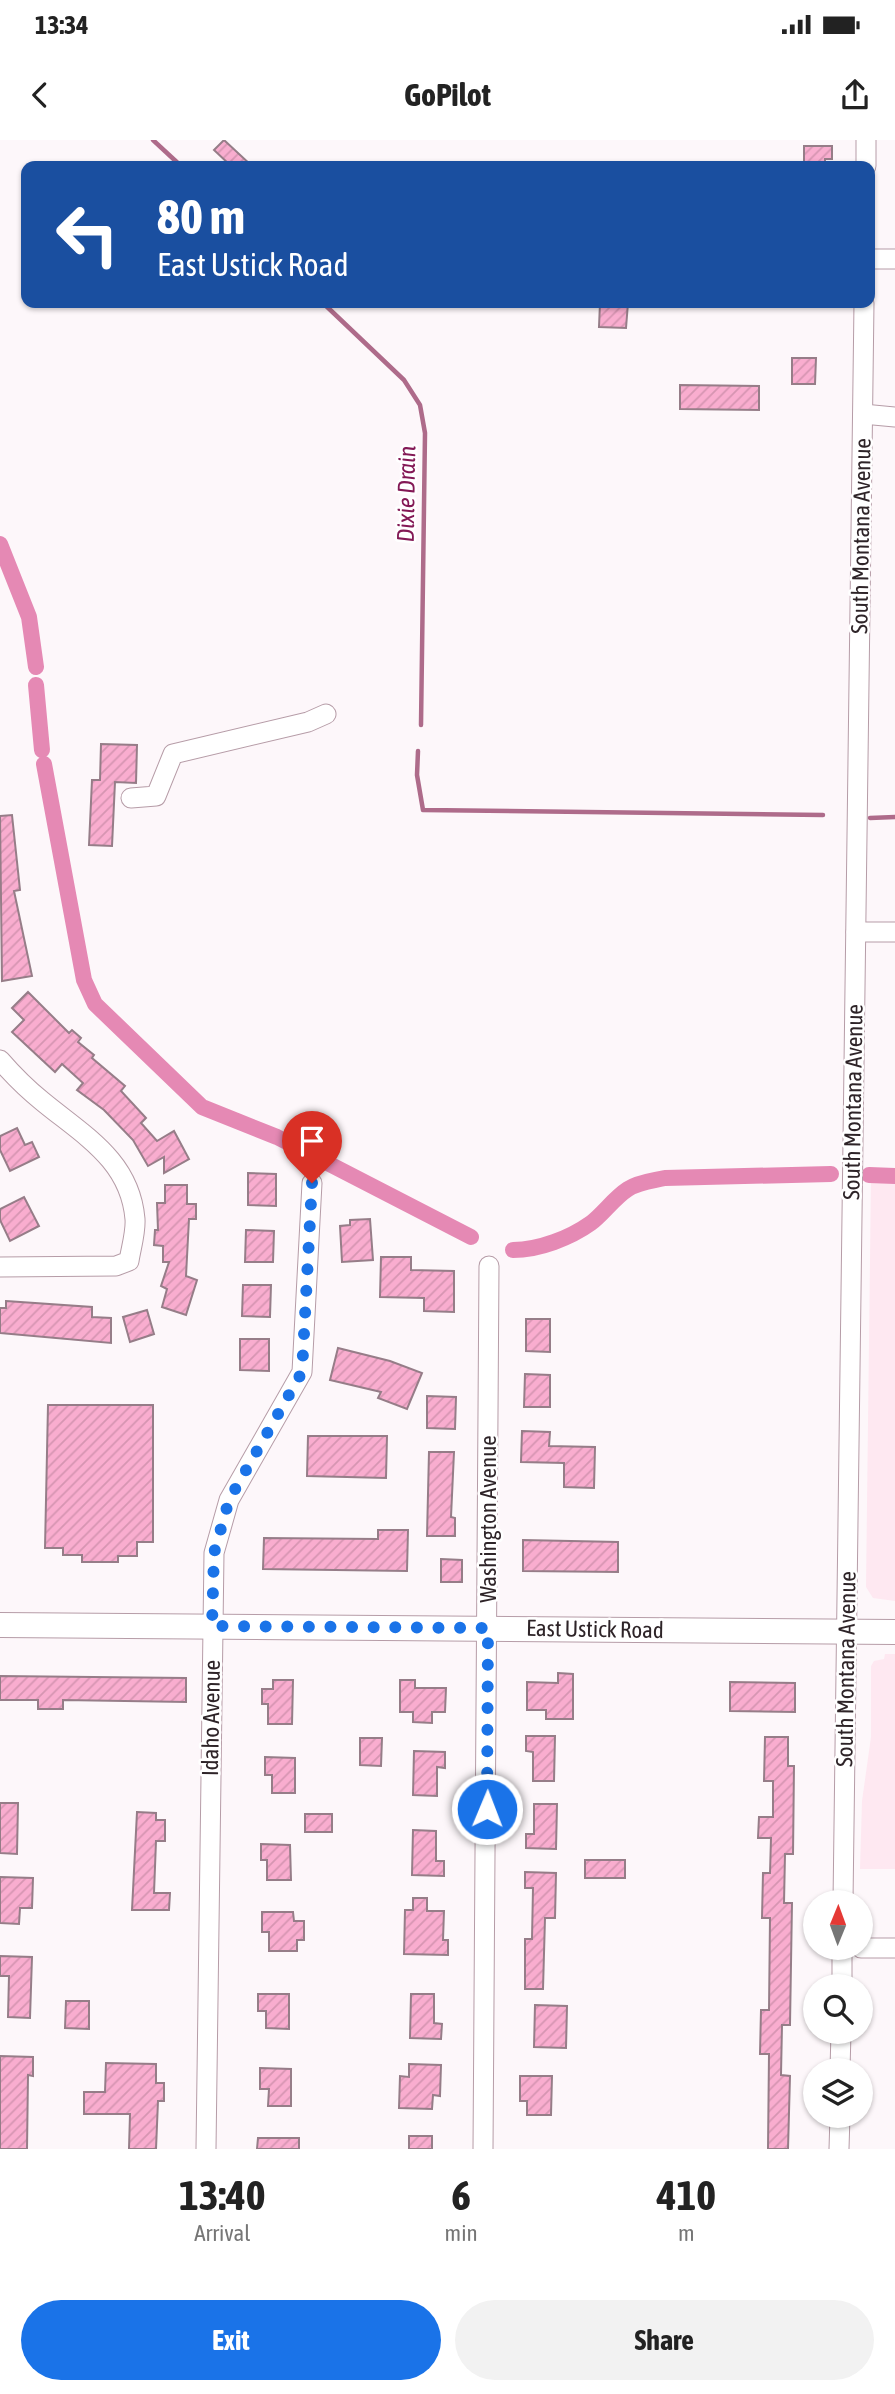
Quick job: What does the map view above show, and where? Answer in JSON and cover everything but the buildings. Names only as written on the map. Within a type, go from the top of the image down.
[{"type":"main road","name":"East Ustick Road","points":[[0,1625],[895,1632]]},
{"type":"street","points":[[866,140],[866,161]]},
{"type":"street","points":[[875,259],[895,259]]},
{"type":"street","name":"South Montana Avenue","points":[[843,1890],[864,308]]},
{"type":"street","points":[[863,414],[895,417]]},
{"type":"street","points":[[131,798],[156,796],[173,754],[308,722],[326,713]]},
{"type":"street","points":[[856,933],[895,932]]},
{"type":"street","points":[[0,1060],[42,1101],[97,1143],[118,1167],[129,1190],[135,1221],[129,1261],[116,1266],[0,1267]]},
{"type":"street","name":"Idaho Avenue","points":[[206,2149],[214,1553],[229,1500],[302,1372],[312,1183]]},
{"type":"street","name":"Washington Avenue","points":[[483,2149],[489,1266]]},
{"type":"street","points":[[873,1948],[895,1948]]},
{"type":"street","points":[[839,2149],[840,2128]]},
{"type":"shaded area","points":[[871,1180],[895,1180],[895,1601],[873,1598],[866,1587]]},
{"type":"shaded area","points":[[885,1654],[895,1654],[895,1869],[860,1869],[862,1801],[871,1737],[871,1666],[874,1661],[884,1659]]},
{"type":"waterway","name":"Dixie Drain","points":[[153,140],[176,161]]},
{"type":"waterway","name":"Dixie Drain","points":[[328,308],[404,380],[420,405],[425,433],[421,725]]},
{"type":"waterway","points":[[0,544],[29,617],[36,667]]},
{"type":"waterway","points":[[36,685],[42,750]]},
{"type":"waterway","name":"Dixie Drain","points":[[418,751],[417,775],[423,810],[823,815]]},
{"type":"waterway","points":[[44,764],[84,980],[95,1004],[202,1107],[277,1137],[471,1237]]},
{"type":"waterway","name":"Dixie Drain","points":[[870,818],[895,817]]},
{"type":"waterway","points":[[513,1250],[544,1245],[574,1234],[591,1223],[628,1189],[646,1182],[665,1178],[831,1174]]},
{"type":"waterway","points":[[869,1175],[895,1176]]},
{"type":"route","points":[[312,1183],[302,1372],[229,1500],[214,1553],[212,1626],[488,1628],[487,1809]]}]
